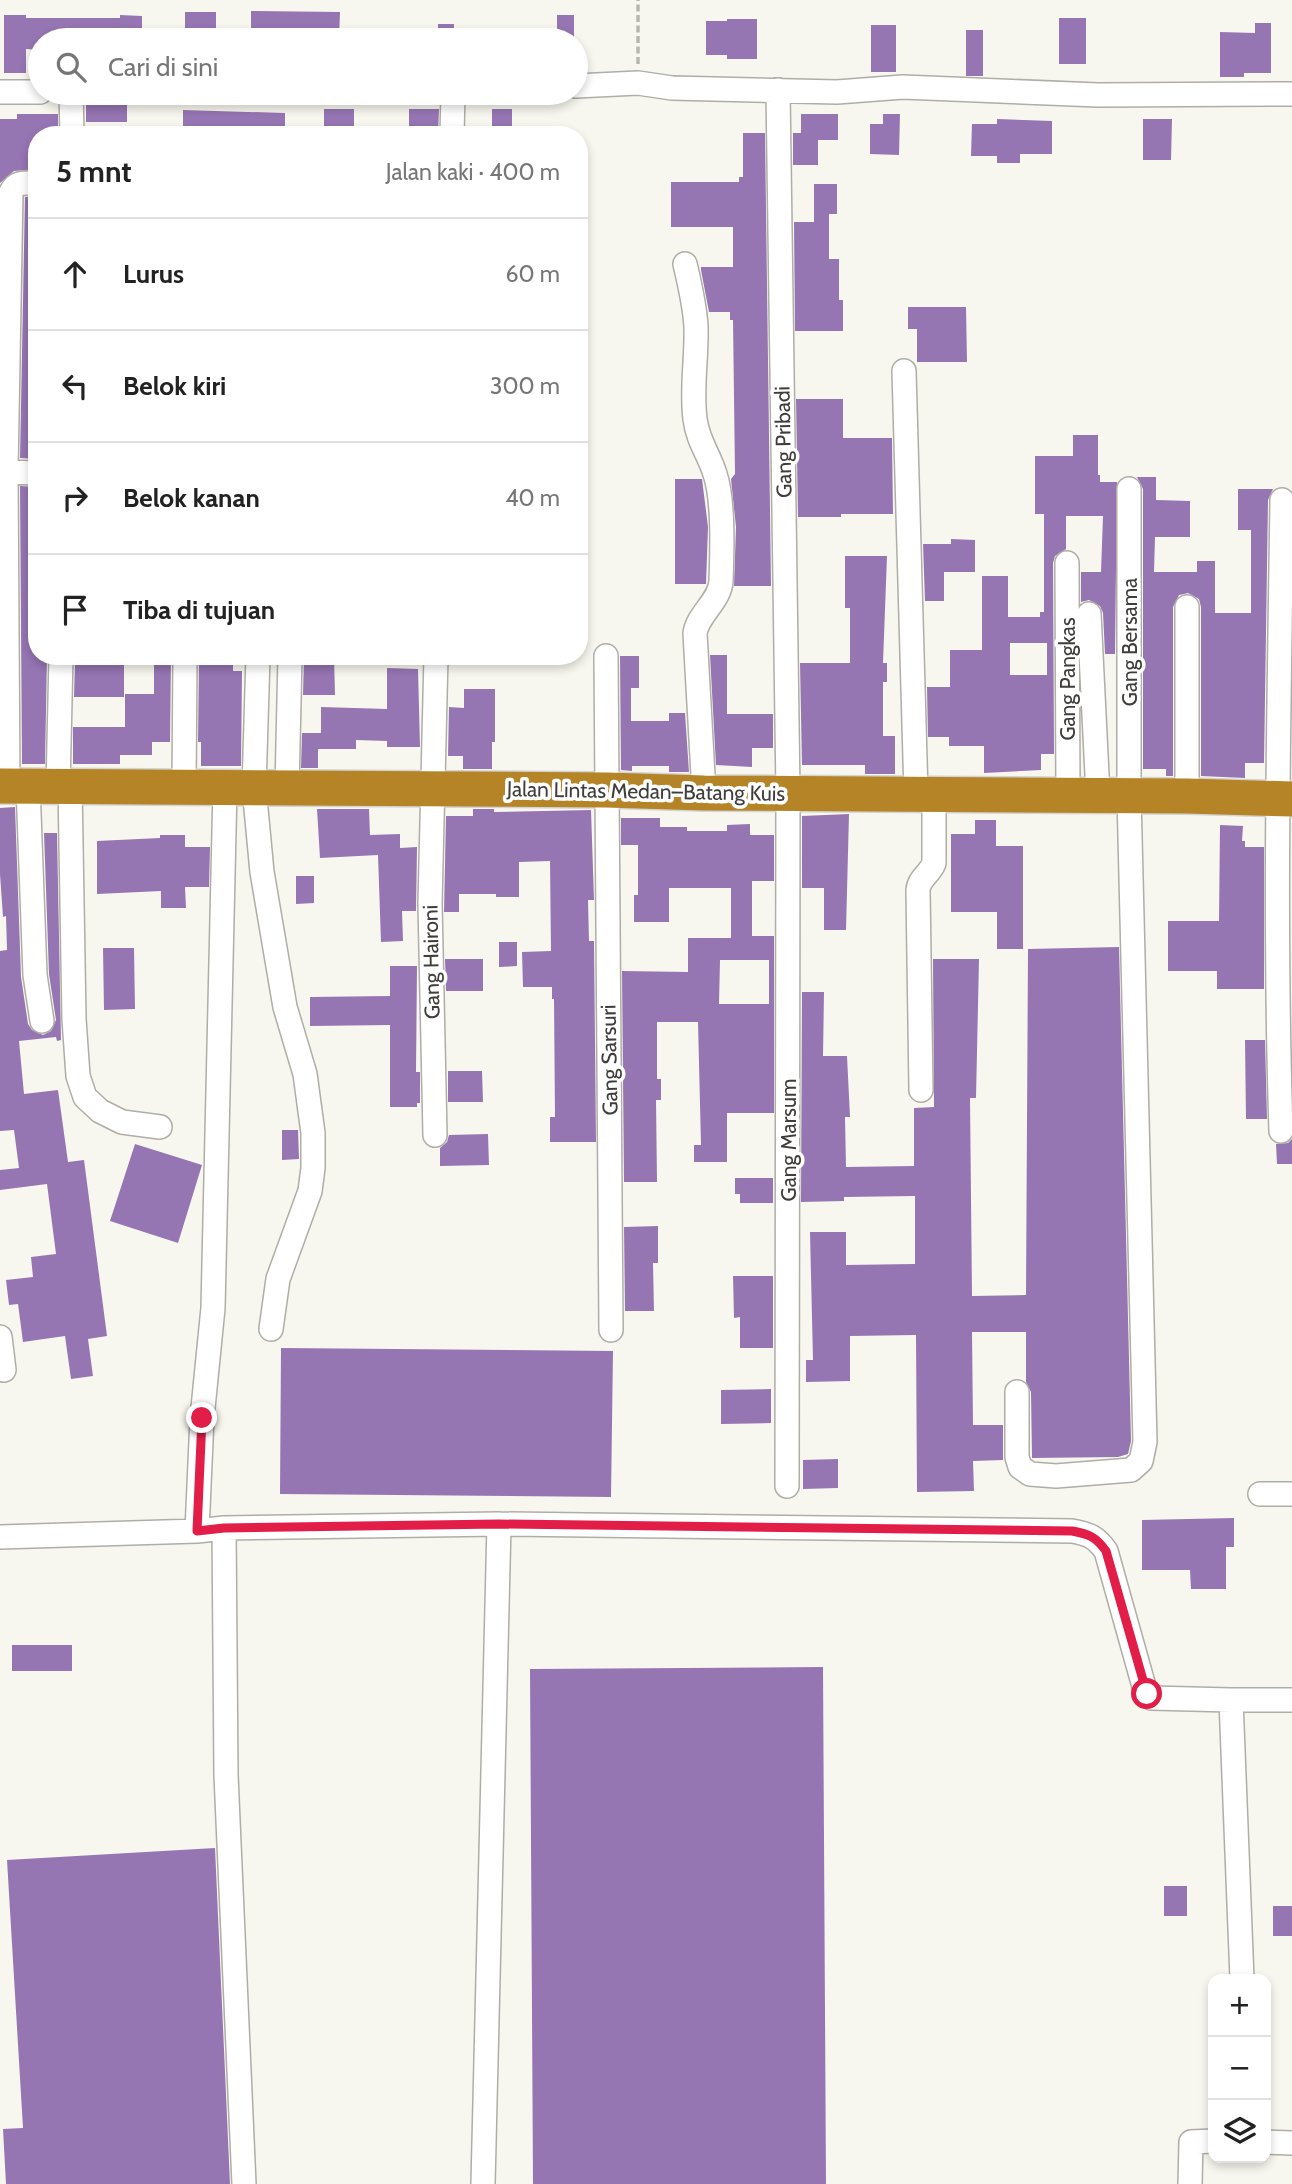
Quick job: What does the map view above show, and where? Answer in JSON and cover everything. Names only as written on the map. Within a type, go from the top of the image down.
[{"type":"highway","name":"Jalan Lintas Medan–Batang Kuis","points":[[33,787],[606,790],[1285,799]]},
{"type":"street","points":[[588,85],[638,83],[672,88],[837,92],[903,87],[1098,95],[1292,94]]},
{"type":"street","name":"Gang Pribadi","points":[[778,90],[788,793]]},
{"type":"street","points":[[0,92],[28,92]]},
{"type":"street","points":[[71,105],[72,126]]},
{"type":"street","points":[[452,126],[453,105]]},
{"type":"street","points":[[28,183],[15,185],[11,192],[6,472],[33,787],[35,975],[42,1021]]},
{"type":"street","points":[[685,264],[696,329],[693,405],[695,422],[701,446],[715,472],[720,494],[721,584],[696,630],[704,793]]},
{"type":"street","points":[[904,370],[925,794],[934,863],[932,870],[919,884],[921,1090]]},
{"type":"street","points":[[6,472],[28,472]]},
{"type":"street","name":"Gang Bersama","points":[[1098,795],[1129,489]]},
{"type":"street","points":[[1281,1131],[1278,1029],[1285,799],[1282,500]]},
{"type":"street","name":"Gang Pangkas","points":[[1067,563],[1098,795]]},
{"type":"street","points":[[1187,607],[1187,796]]},
{"type":"street","points":[[1017,1392],[1017,1457],[1020,1467],[1030,1474],[1056,1476],[1131,1470],[1141,1461],[1145,1428],[1098,795],[1089,614]]},
{"type":"street","name":"Gang Sarsuri","points":[[606,656],[611,1330]]},
{"type":"street","points":[[59,665],[33,787],[74,1019],[78,1076],[85,1097],[100,1111],[121,1122],[159,1128]]},
{"type":"street","points":[[184,788],[185,665]]},
{"type":"street","points":[[197,1531],[202,1418],[208,1376],[256,788],[258,665]]},
{"type":"street","points":[[271,1329],[278,1279],[310,1191],[313,1168],[313,1133],[305,1074],[285,1007],[267,911],[256,788],[288,665]]},
{"type":"street","name":"Gang Haironi","points":[[435,1135],[430,904],[436,665]]},
{"type":"street","name":"Gang Marsum","points":[[787,1486],[788,793]]},
{"type":"street","points":[[0,1337],[4,1370]]},
{"type":"street","points":[[1260,1494],[1292,1494]]},
{"type":"street","points":[[0,1537],[224,1528],[499,1524],[1072,1531],[1089,1534],[1097,1539],[1106,1551],[1145,1690],[1151,1698],[1292,1700]]},
{"type":"street","points":[[483,2184],[499,1524]]},
{"type":"street","points":[[224,1528],[226,1775],[244,2184]]},
{"type":"street","points":[[1231,1700],[1242,1974]]},
{"type":"street","points":[[1190,2184],[1191,2143],[1208,2141]]},
{"type":"street","points":[[1271,2142],[1292,2143]]},
{"type":"path","points":[[638,0],[638,83]]},
{"type":"building","points":[[251,11],[340,12],[339,28],[251,28]]},
{"type":"building","points":[[185,12],[216,12],[216,28],[185,28]]},
{"type":"building","points":[[4,15],[26,15],[26,18],[142,16],[142,28],[28,28],[26,73],[4,73]]},
{"type":"building","points":[[557,15],[574,15],[574,28],[557,28]]},
{"type":"building","points":[[1059,18],[1086,18],[1086,64],[1059,64]]},
{"type":"building","points":[[757,19],[757,59],[727,59],[727,55],[706,55],[706,21]]},
{"type":"building","points":[[1255,23],[1271,23],[1271,73],[1244,73],[1244,77],[1220,77],[1220,32],[1255,33]]},
{"type":"building","points":[[438,24],[454,24],[454,28],[438,28]]},
{"type":"building","points":[[871,25],[896,25],[896,72],[871,72]]},
{"type":"building","points":[[966,30],[983,30],[983,76],[966,76]]},
{"type":"building","points":[[86,105],[127,105],[127,122],[86,122]]},
{"type":"building","points":[[324,109],[354,109],[354,126],[324,126]]},
{"type":"building","points":[[409,109],[439,109],[438,126],[409,126]]},
{"type":"building","points":[[492,109],[512,109],[512,126],[492,126]]},
{"type":"building","points":[[183,110],[285,113],[285,126],[183,126]]},
{"type":"building","points":[[17,114],[58,114],[58,126],[28,126],[28,170],[14,171],[0,183],[0,119],[17,119]]},
{"type":"building","points":[[801,114],[838,114],[838,140],[818,140],[818,165],[793,165],[793,133],[801,133]]},
{"type":"building","points":[[883,114],[900,114],[899,155],[870,154],[870,124],[883,124]]},
{"type":"building","points":[[997,119],[1052,121],[1052,154],[1020,154],[1020,163],[997,163],[997,156],[971,156],[972,124],[997,124]]},
{"type":"building","points":[[1143,119],[1172,119],[1171,160],[1143,160]]},
{"type":"building","points":[[743,133],[765,133],[771,586],[734,586],[736,527],[731,479],[735,474],[733,320],[730,320],[730,312],[709,312],[701,270],[701,267],[733,267],[733,227],[671,227],[671,182],[739,182],[739,177],[743,177]]},
{"type":"building","points":[[814,184],[837,184],[837,214],[829,214],[829,259],[839,259],[839,300],[843,300],[843,331],[795,331],[794,222],[814,222]]},
{"type":"building","points":[[25,197],[28,197],[28,458],[20,458]]},
{"type":"building","points":[[908,307],[966,307],[967,362],[917,362],[917,329],[908,329]]},
{"type":"building","points":[[796,399],[843,399],[843,438],[892,438],[893,514],[798,517]]},
{"type":"building","points":[[1073,435],[1098,435],[1100,482],[1117,482],[1115,654],[1105,654],[1103,613],[1100,606],[1089,600],[1081,602],[1081,572],[1101,572],[1103,516],[1066,516],[1066,549],[1055,556],[1053,563],[1054,754],[1041,754],[1041,770],[984,773],[984,746],[949,746],[949,737],[928,737],[927,687],[950,687],[950,650],[982,650],[982,576],[1008,576],[1008,617],[1040,617],[1040,612],[1044,612],[1044,514],[1035,514],[1035,456],[1073,456]],"holes":[[[1010,643],[1047,643],[1047,675],[1010,675]]]},
{"type":"building","points":[[1137,477],[1156,477],[1156,500],[1190,501],[1190,537],[1155,537],[1154,572],[1197,572],[1197,561],[1215,561],[1215,613],[1251,613],[1251,530],[1238,530],[1238,489],[1273,489],[1268,500],[1264,763],[1245,763],[1245,778],[1201,776],[1201,607],[1199,599],[1188,593],[1179,595],[1173,607],[1173,776],[1166,776],[1166,769],[1143,769],[1143,489]]},
{"type":"building","points":[[675,479],[702,479],[708,527],[706,584],[675,584]]},
{"type":"building","points":[[20,486],[28,486],[28,665],[47,665],[45,764],[22,764]]},
{"type":"building","points":[[951,539],[975,540],[975,572],[944,572],[944,601],[925,601],[923,544],[951,544]]},
{"type":"building","points":[[845,556],[887,556],[883,663],[887,663],[887,682],[883,682],[883,736],[895,736],[895,774],[865,774],[865,765],[802,765],[800,663],[850,663],[850,608],[845,608]]},
{"type":"building","points":[[710,655],[727,655],[727,714],[773,714],[773,748],[752,748],[752,767],[716,765]]},
{"type":"building","points":[[620,656],[639,656],[639,688],[631,688],[631,721],[669,721],[669,713],[685,713],[689,772],[669,772],[669,766],[632,766],[632,771],[621,770]]},
{"type":"building","points":[[75,665],[124,665],[124,697],[74,697]]},
{"type":"building","points":[[154,665],[171,665],[170,742],[152,742],[152,755],[120,755],[120,764],[73,764],[73,727],[125,727],[125,694],[154,694]]},
{"type":"building","points":[[199,665],[233,665],[233,671],[242,671],[241,766],[201,766],[201,742],[198,742]]},
{"type":"building","points":[[304,665],[334,665],[335,695],[303,695]]},
{"type":"building","points":[[387,668],[418,669],[420,747],[387,747],[387,741],[356,740],[356,749],[318,749],[318,768],[301,768],[302,733],[321,733],[321,707],[387,709]]},
{"type":"building","points":[[464,689],[495,689],[492,769],[463,769],[463,756],[448,756],[449,707],[464,708]]},
{"type":"building","points":[[15,807],[21,977],[28,1024],[32,1030],[43,1035],[51,1031],[56,1020],[49,974],[44,833],[57,833],[61,1040],[57,1041],[56,1037],[19,1041],[24,1094],[58,1090],[68,1162],[84,1160],[107,1336],[88,1339],[93,1376],[71,1379],[65,1336],[23,1342],[18,1304],[9,1305],[6,1280],[33,1277],[31,1257],[56,1254],[47,1184],[0,1190],[0,1170],[19,1168],[14,1130],[0,1131],[0,951],[7,950],[6,916],[3,917],[0,874],[0,808]]},
{"type":"building","points":[[317,809],[369,809],[370,835],[400,834],[400,848],[417,847],[416,911],[402,911],[403,941],[381,942],[378,855],[320,858]]},
{"type":"building","points":[[473,809],[494,809],[494,812],[591,810],[594,900],[588,900],[589,941],[594,941],[596,1142],[550,1142],[550,1117],[555,1117],[552,987],[523,987],[522,952],[551,951],[550,861],[519,862],[519,897],[459,894],[459,912],[444,912],[446,816],[473,816]]},
{"type":"building","points":[[849,814],[846,930],[824,930],[824,888],[802,888],[802,816]]},
{"type":"building","points":[[621,818],[660,818],[660,827],[687,827],[687,831],[727,831],[727,825],[750,824],[750,835],[774,835],[774,881],[752,881],[752,936],[774,936],[774,1113],[727,1113],[727,1162],[694,1162],[694,1145],[701,1145],[698,1022],[657,1022],[657,1079],[661,1079],[661,1100],[656,1100],[657,1182],[624,1182],[622,971],[688,972],[688,938],[731,938],[731,888],[669,888],[669,922],[634,922],[634,895],[638,895],[638,845],[621,845]],"holes":[[[720,960],[769,960],[769,1004],[719,1004]]]},
{"type":"building","points":[[975,820],[996,820],[996,846],[1023,846],[1023,949],[997,949],[997,912],[951,912],[951,834],[975,834]]},
{"type":"building","points":[[1220,825],[1243,826],[1242,841],[1245,841],[1245,847],[1264,847],[1264,989],[1217,989],[1217,971],[1168,971],[1168,921],[1219,921]]},
{"type":"building","points":[[160,835],[185,835],[185,847],[210,847],[209,887],[185,887],[186,908],[161,908],[161,891],[97,894],[97,841],[160,838]]},
{"type":"building","points":[[296,876],[314,876],[314,903],[296,904]]},
{"type":"building","points":[[499,942],[517,942],[517,966],[499,967]]},
{"type":"building","points":[[1119,947],[1131,1441],[1128,1454],[1118,1457],[1032,1458],[1031,1392],[1026,1382],[1026,1332],[972,1332],[973,1425],[1003,1425],[1003,1460],[973,1461],[974,1491],[917,1492],[916,1335],[850,1336],[850,1381],[806,1382],[806,1360],[813,1360],[810,1232],[846,1232],[846,1265],[915,1264],[915,1196],[844,1197],[844,1201],[801,1202],[802,992],[824,992],[823,1056],[847,1056],[850,1117],[845,1117],[846,1167],[914,1166],[914,1108],[934,1107],[933,959],[979,959],[976,1098],[970,1098],[972,1296],[1026,1295],[1028,949]]},
{"type":"building","points":[[103,948],[134,948],[135,1009],[104,1010]]},
{"type":"building","points":[[445,959],[483,959],[483,991],[446,991]]},
{"type":"building","points":[[390,966],[417,966],[416,1072],[420,1072],[420,1103],[417,1103],[417,1107],[390,1107],[390,1025],[310,1026],[310,997],[390,996]]},
{"type":"building","points":[[1245,1040],[1265,1040],[1267,1119],[1246,1119]]},
{"type":"building","points":[[448,1071],[482,1071],[483,1102],[448,1102]]},
{"type":"building","points":[[282,1130],[298,1130],[299,1159],[282,1160]]},
{"type":"building","points":[[488,1134],[489,1165],[440,1166],[440,1148],[447,1142],[449,1135]]},
{"type":"building","points":[[1292,1139],[1292,1164],[1277,1164],[1276,1144],[1288,1143]]},
{"type":"building","points":[[135,1144],[202,1165],[178,1243],[110,1221]]},
{"type":"building","points":[[735,1178],[773,1178],[773,1203],[740,1203],[740,1194],[735,1194]]},
{"type":"building","points":[[658,1226],[658,1263],[653,1263],[654,1311],[625,1311],[624,1227]]},
{"type":"building","points":[[733,1276],[773,1276],[773,1348],[740,1348],[740,1317],[734,1318]]},
{"type":"building","points":[[281,1348],[613,1351],[611,1497],[280,1494]]},
{"type":"building","points":[[771,1389],[771,1423],[721,1424],[721,1390]]},
{"type":"building","points":[[838,1459],[838,1488],[803,1489],[803,1460]]},
{"type":"building","points":[[1234,1518],[1234,1547],[1226,1547],[1226,1589],[1191,1589],[1190,1570],[1142,1570],[1142,1520]]},
{"type":"building","points":[[12,1645],[72,1645],[72,1671],[12,1671]]},
{"type":"building","points":[[823,1667],[826,2184],[533,2184],[530,1669]]},
{"type":"building","points":[[215,1848],[230,2184],[6,2184],[3,2129],[23,2128],[7,1860]]},
{"type":"building","points":[[1164,1886],[1187,1886],[1187,1916],[1164,1916]]},
{"type":"building","points":[[1273,1906],[1292,1906],[1292,1936],[1273,1936]]},
{"type":"route","points":[[202,1418],[197,1531],[224,1528],[499,1524],[1072,1531],[1089,1534],[1097,1539],[1106,1551],[1147,1694]]}]
